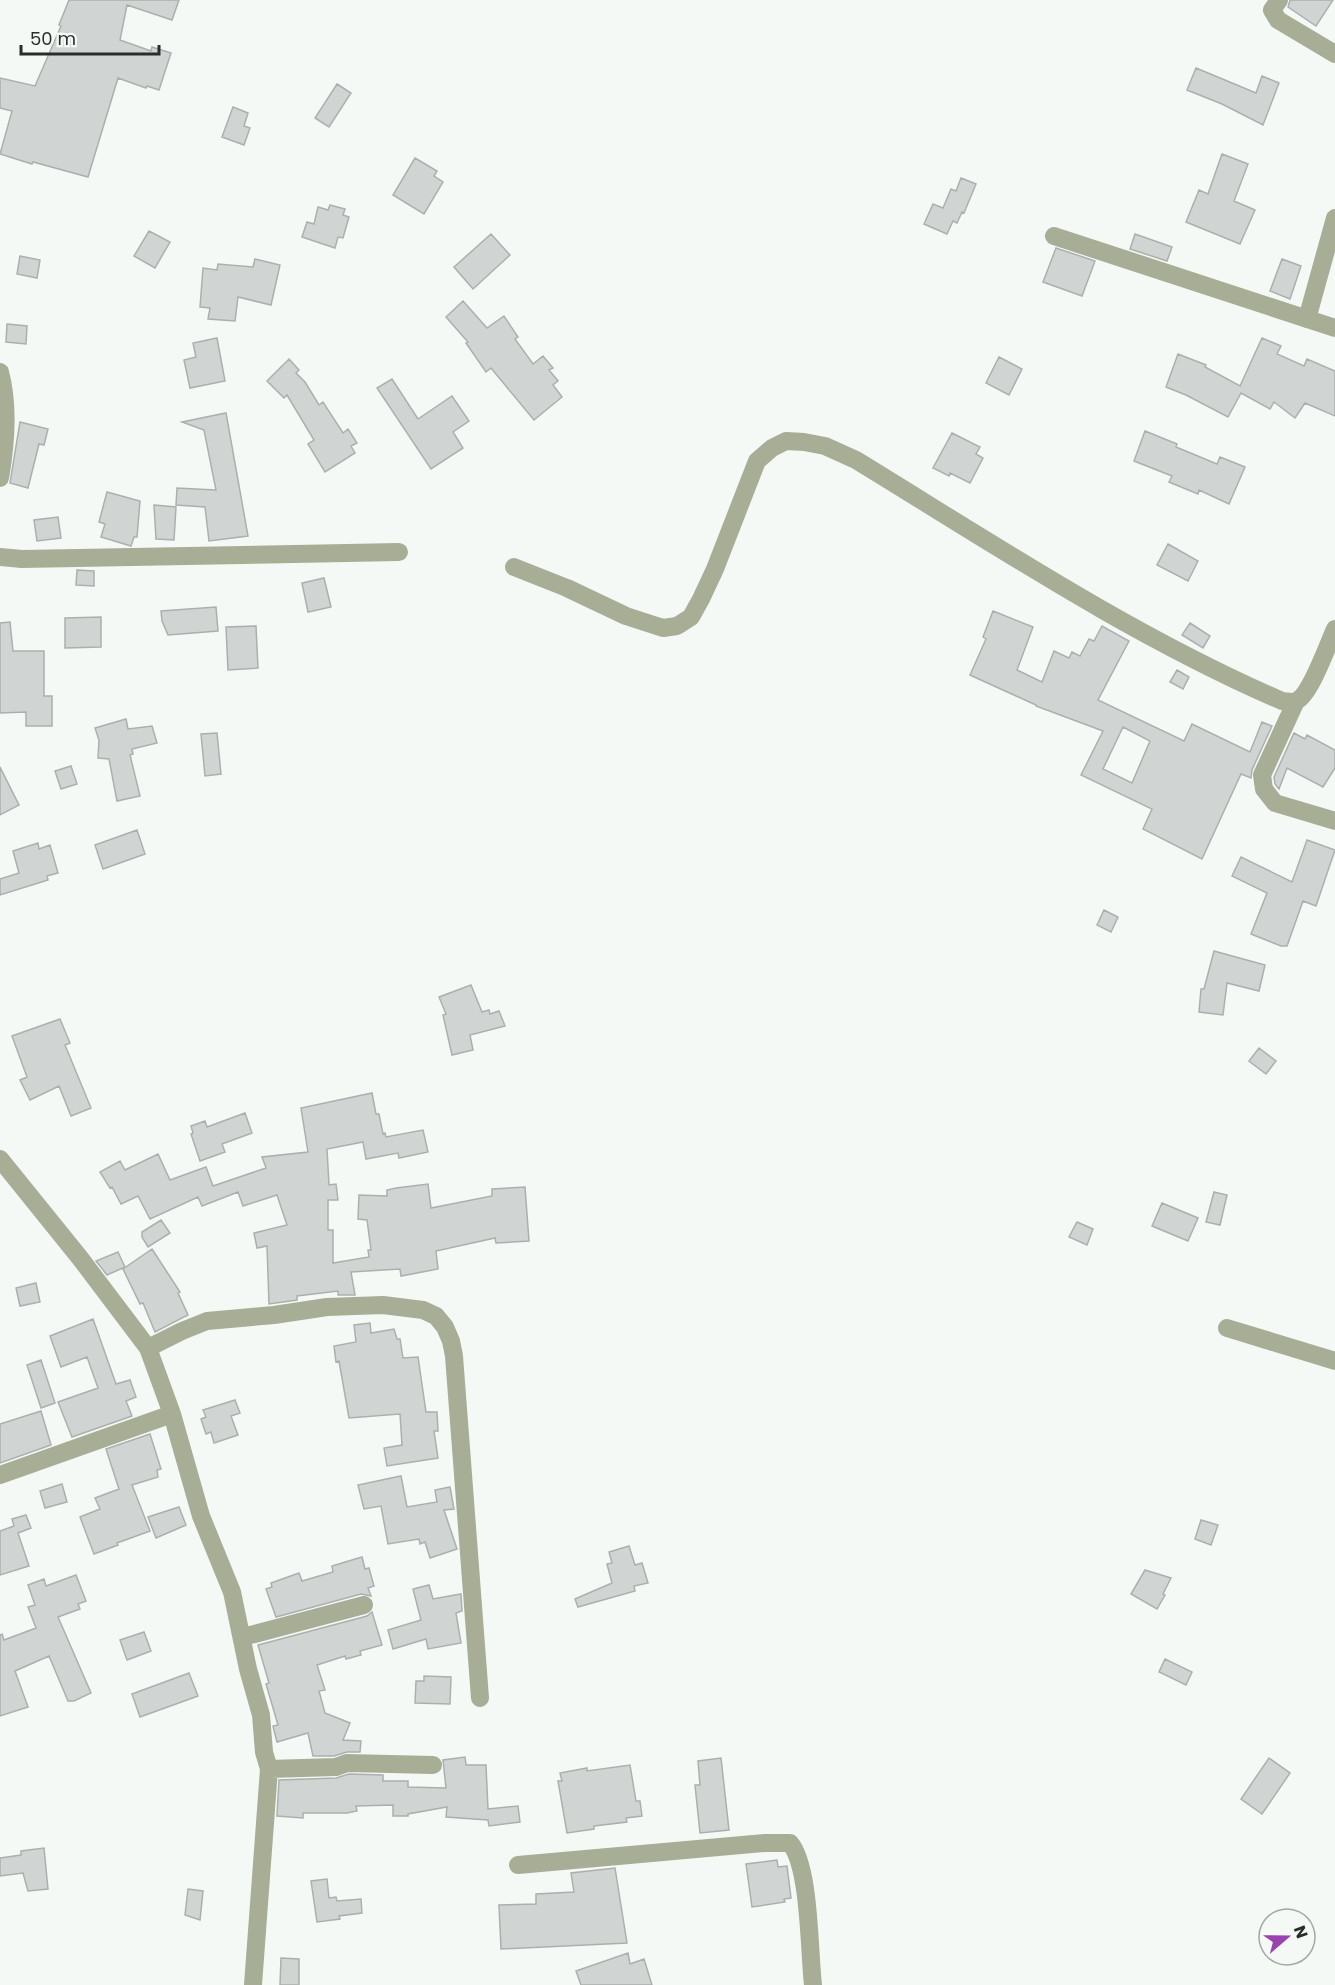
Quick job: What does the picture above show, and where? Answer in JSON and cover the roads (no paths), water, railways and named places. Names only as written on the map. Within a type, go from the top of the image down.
[{"type":"street","points":[[1279,0],[1272,10],[1278,20],[1335,54]]},
{"type":"street","points":[[1307,319],[1335,218]]},
{"type":"street","points":[[1054,236],[1335,328]]},
{"type":"street","points":[[0,372],[5,411],[4,458],[0,478]]},
{"type":"street","points":[[514,567],[567,588],[626,616],[663,628],[677,626],[690,617],[701,599],[715,570],[757,461],[772,448],[786,441],[804,442],[825,446],[856,460],[1073,592],[1190,659],[1282,701],[1296,701]]},
{"type":"street","points":[[0,557],[22,559],[399,552]]},
{"type":"street","points":[[1332,642],[1309,686],[1302,697],[1296,701],[1262,775],[1264,789],[1275,803],[1335,821]]},
{"type":"street","points":[[0,1159],[80,1258],[148,1348],[172,1414],[201,1516],[232,1592],[248,1669],[261,1715],[264,1752],[269,1769],[253,1985]]},
{"type":"street","points":[[148,1348],[182,1330],[207,1321],[274,1315],[327,1307],[382,1305],[423,1310],[436,1316],[445,1327],[454,1356],[480,1698]]},
{"type":"street","points":[[1227,1328],[1335,1361]]},
{"type":"street","points":[[0,1474],[172,1414]]},
{"type":"street","points":[[243,1637],[364,1605]]},
{"type":"street","points":[[269,1769],[336,1767],[347,1763],[433,1765]]},
{"type":"street","points":[[519,1865],[765,1843],[790,1843],[797,1851],[804,1877],[813,1985]]}]
